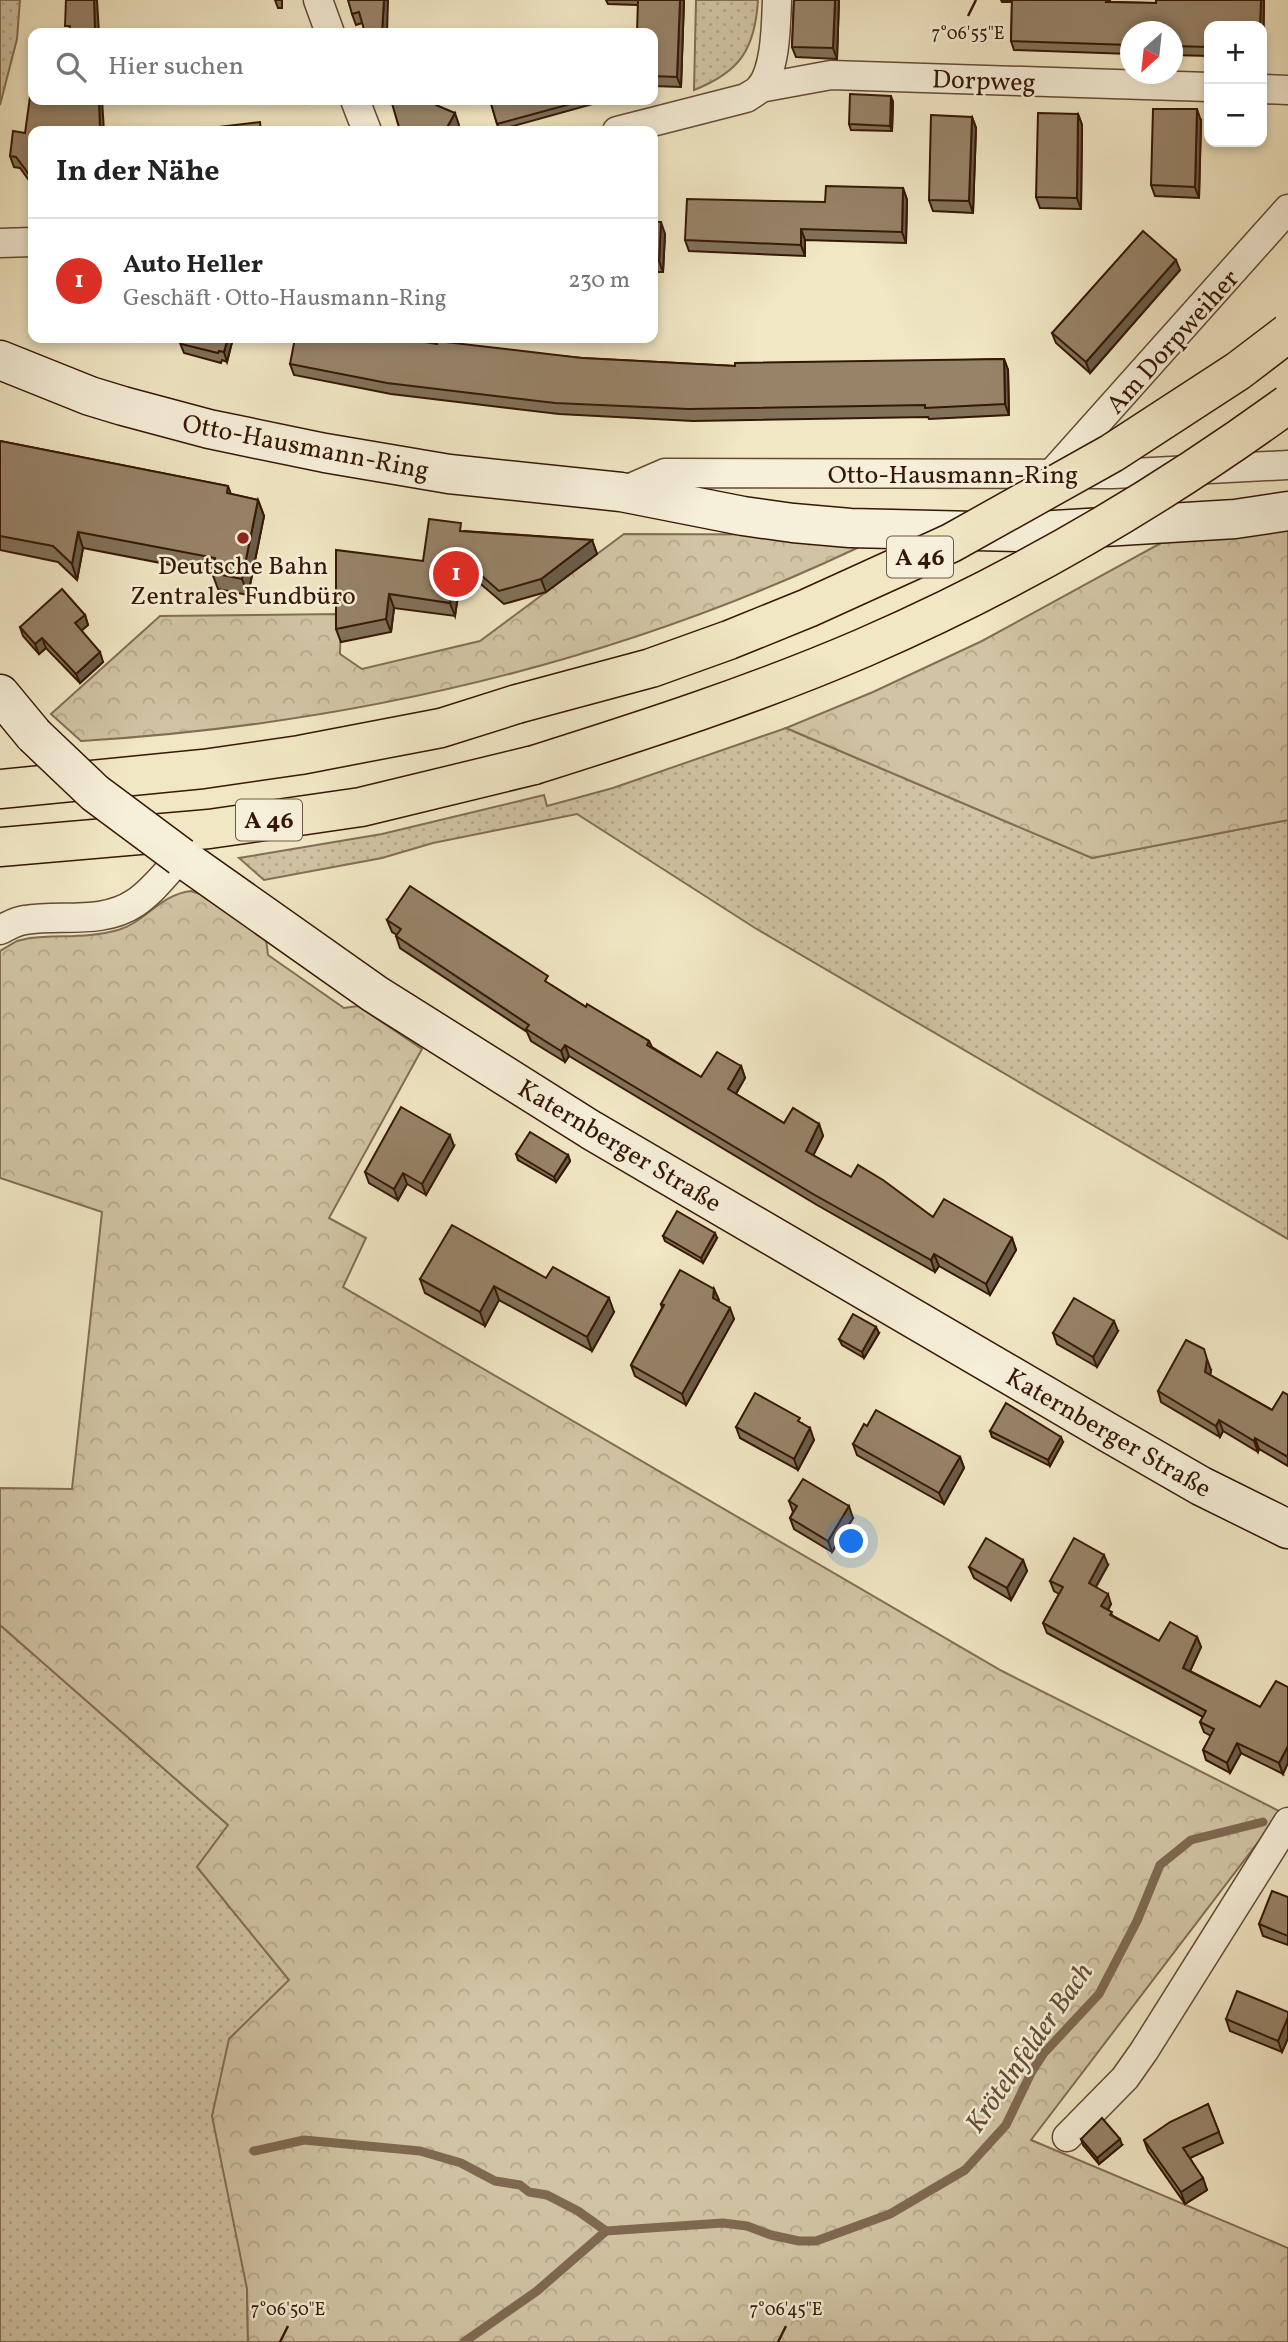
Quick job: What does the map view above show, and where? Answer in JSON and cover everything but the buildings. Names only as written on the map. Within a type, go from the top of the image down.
[{"type":"highway","name":"A 46","points":[[0,789],[203,769],[300,755],[441,728],[517,704],[651,668],[808,608],[951,543],[1111,453],[1238,371],[1288,333]]},
{"type":"highway","name":"A 46","points":[[0,847],[209,829],[360,807],[534,765],[636,733],[775,684],[932,616],[1090,534],[1227,448],[1288,404]]},
{"type":"street","points":[[318,0],[328,28]]},
{"type":"street","points":[[760,89],[767,75],[774,43],[777,0]]},
{"type":"street","name":"Dorpweg","points":[[637,126],[746,98],[760,89],[831,75],[1204,87]]},
{"type":"street","points":[[1267,89],[1288,90]]},
{"type":"street","points":[[357,105],[365,126]]},
{"type":"street","name":"Am Dorpweiher","points":[[1054,472],[1288,209]]},
{"type":"street","points":[[0,243],[28,242]]},
{"type":"street","name":"Otto-Hausmann-Ring","points":[[0,360],[90,396],[241,436],[449,474],[621,492],[743,516],[850,528],[1021,532],[1235,519],[1288,511]]},
{"type":"street","name":"Otto-Hausmann-Ring","points":[[621,492],[665,473],[1126,473],[1288,465]]},
{"type":"street","name":"Katernberger Straße","points":[[0,694],[34,735],[95,793],[374,994],[591,1129],[1132,1446],[1201,1486],[1288,1529]]},
{"type":"street","points":[[0,930],[25,920],[82,918],[110,913],[134,904],[181,857]]},
{"type":"street","points":[[1067,2137],[1125,2078],[1144,2052],[1284,1836]]},
{"type":"green space","points":[[0,0],[20,0],[17,39],[0,105]]},
{"type":"green space","points":[[696,0],[758,0],[753,32],[742,57],[723,75],[694,90]]},
{"type":"green space","points":[[1288,525],[1288,820],[1092,858],[786,728],[873,692],[982,641],[1161,543]]},
{"type":"green space","points":[[624,534],[884,535],[789,579],[691,617],[593,650],[493,678],[391,701],[289,719],[81,741],[51,714],[160,616],[341,614],[340,654],[362,669],[480,641]]},
{"type":"green space","points":[[786,728],[1092,858],[1288,820],[1288,1239],[755,928],[577,814],[433,843],[382,858],[264,880],[239,858],[382,834],[544,795],[547,806],[613,788]]},
{"type":"green space","points":[[191,891],[200,894],[266,939],[268,955],[344,1008],[358,1006],[422,1049],[329,1218],[366,1238],[343,1287],[1002,1671],[1281,1812],[1031,2140],[1288,2248],[1288,2342],[248,2342],[247,2289],[212,2116],[229,2039],[289,1980],[197,1867],[228,1825],[0,1625],[0,1488],[72,1489],[102,1212],[0,1178],[0,951],[17,941],[30,938],[118,930],[137,921],[170,898]]},
{"type":"green space","points":[[0,1625],[228,1825],[197,1867],[290,1981],[229,2039],[247,2289],[248,2342],[0,2342]]},
{"type":"waterway","name":"Krötelnfelder Bach","points":[[254,2151],[304,2140],[420,2151],[461,2163],[495,2181],[520,2185],[529,2192],[547,2195],[578,2211],[606,2231],[723,2223],[747,2226],[799,2241],[816,2241],[890,2214],[965,2170],[1006,2125],[1032,2071],[1044,2053],[1099,1994],[1137,1921],[1160,1865],[1191,1840],[1263,1822]]},
{"type":"waterway","points":[[464,2342],[537,2291],[606,2231]]},
{"type":"place","name":"Deutsche Bahn Zentrales Fundbüro","points":[[243,538]]},
{"type":"place","name":"Auto Heller","points":[[456,574]]}]
